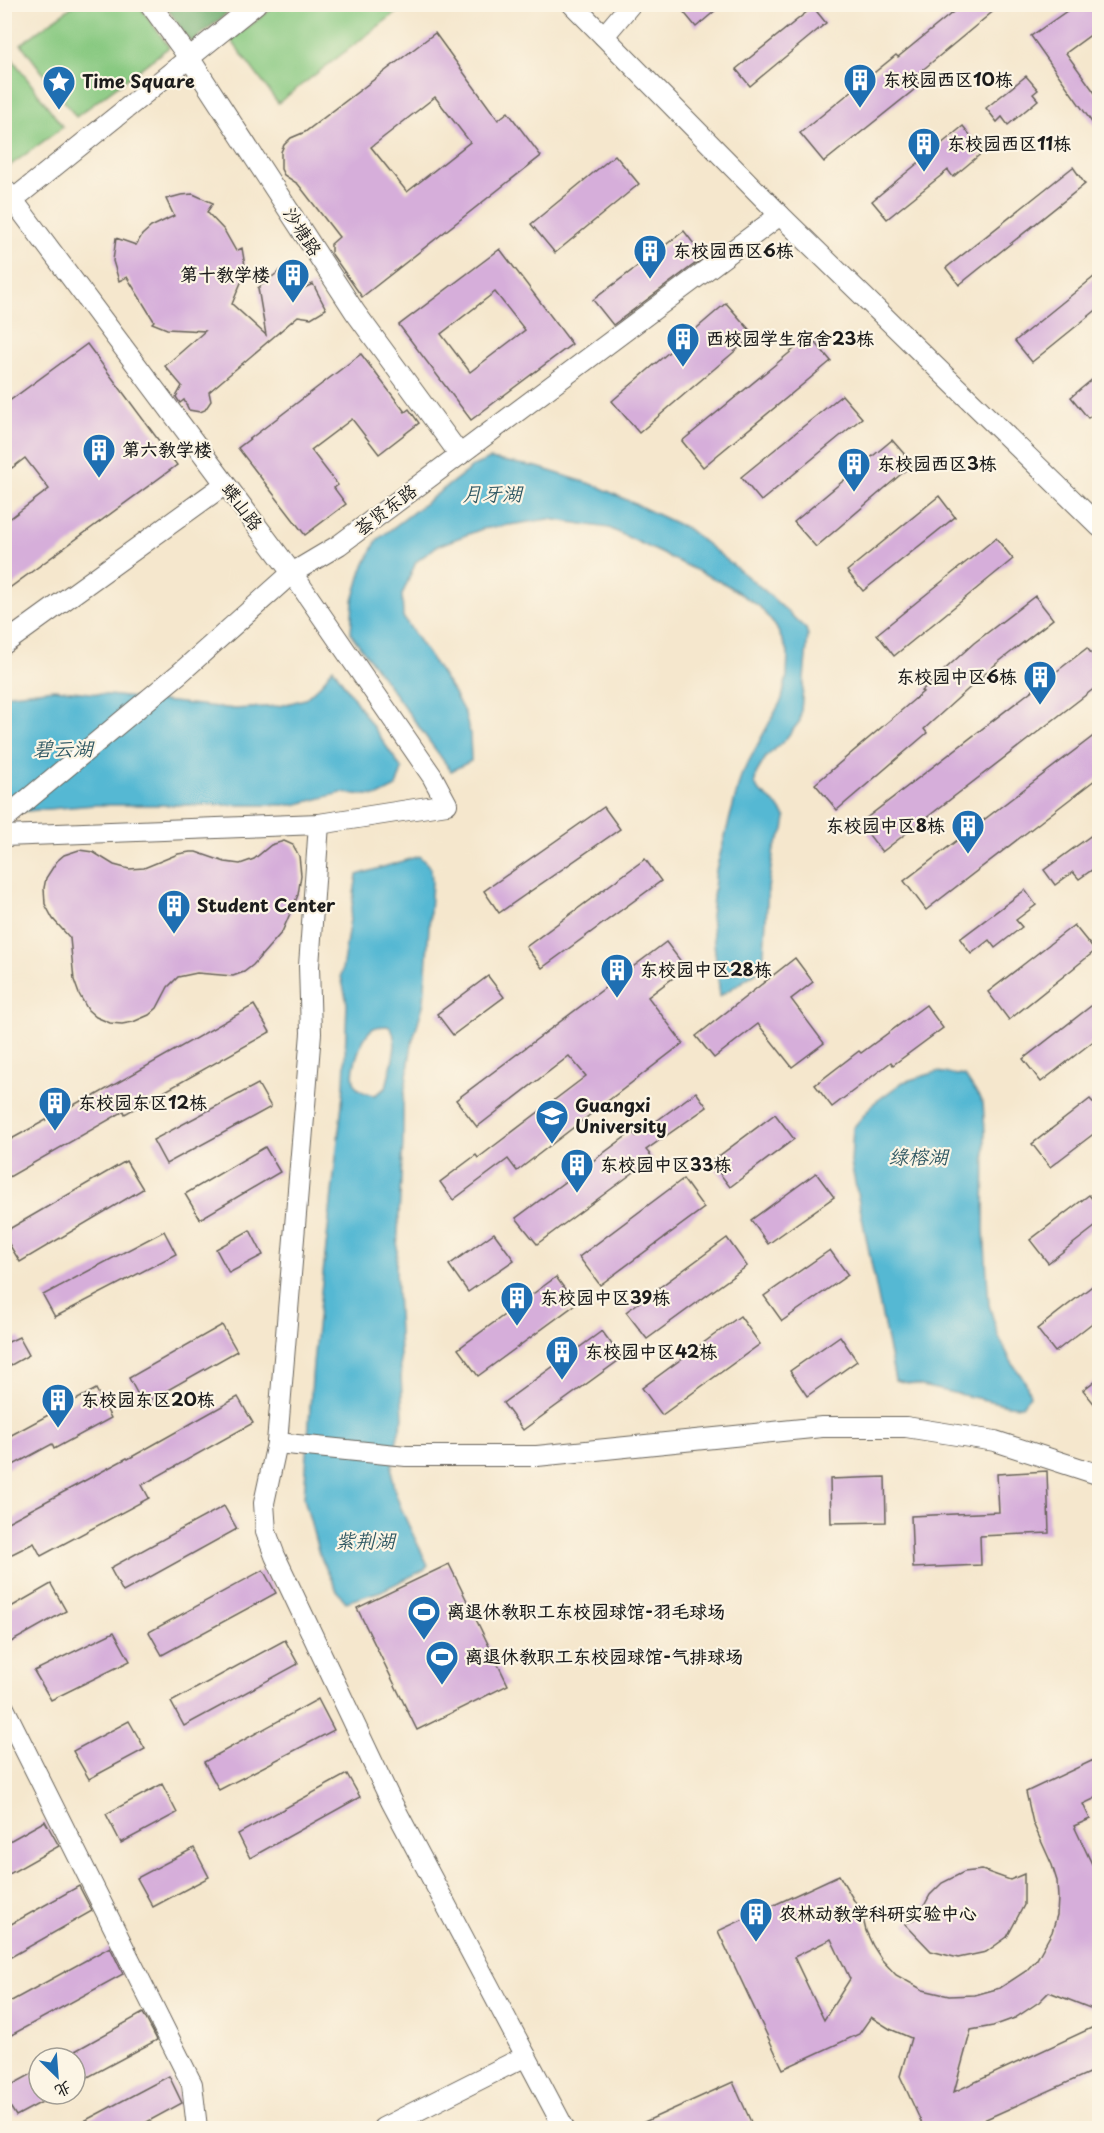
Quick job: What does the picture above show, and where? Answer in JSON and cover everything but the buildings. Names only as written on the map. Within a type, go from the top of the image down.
[{"type":"street","name":"沙塘路","points":[[150,4],[190,59],[355,312],[460,455]]},
{"type":"street","points":[[8,198],[190,59],[256,4]]},
{"type":"street","points":[[572,4],[780,215],[1100,527]]},
{"type":"street","points":[[604,36],[632,4]]},
{"type":"street","name":"蝶山路","points":[[8,198],[195,441],[292,573],[432,776],[447,804],[319,824]]},
{"type":"street","name":"荟贤东路","points":[[5,819],[180,673],[292,573],[339,544],[780,215]]},
{"type":"street","points":[[4,644],[225,484]]},
{"type":"street","points":[[4,836],[319,824],[309,966],[311,1033],[286,1444],[264,1503],[266,1532],[275,1556],[391,1801],[564,2128]]},
{"type":"street","points":[[286,1444],[406,1456],[537,1456],[822,1427],[906,1427],[995,1440],[1100,1476]]},
{"type":"street","points":[[4,1708],[192,2084],[197,2128]]},
{"type":"street","points":[[383,2128],[526,2056]]},
{"type":"green space","points":[[138,4],[169,47],[76,117],[21,44],[74,5]]},
{"type":"green space","points":[[165,5],[237,5],[191,43]]},
{"type":"green space","points":[[277,5],[406,5],[278,103],[231,40]]},
{"type":"green space","points":[[8,53],[63,127],[8,167],[4,162],[4,56]]},
{"type":"water","name":"月牙湖","points":[[490,459],[537,467],[597,486],[688,529],[764,590],[806,629],[808,635],[800,721],[784,741],[766,757],[756,774],[755,783],[758,790],[778,806],[786,818],[784,830],[774,849],[768,888],[763,968],[720,996],[711,916],[716,870],[741,776],[782,699],[787,676],[788,653],[776,627],[759,606],[727,585],[609,528],[549,519],[482,529],[437,546],[416,562],[402,595],[403,617],[452,690],[465,714],[470,734],[471,761],[451,771],[351,634],[353,601],[362,570],[377,540],[475,465]]},
{"type":"water","name":"碧云湖","points":[[333,668],[402,769],[396,787],[378,796],[341,793],[294,805],[94,805],[5,813],[4,695],[54,689],[235,709],[279,706],[305,699],[321,684]]},
{"type":"water","name":"紫荆湖","points":[[419,856],[431,868],[424,1002],[412,1043],[403,1103],[396,1270],[403,1418],[395,1447],[392,1471],[397,1498],[428,1565],[424,1570],[381,1591],[346,1602],[337,1591],[319,1554],[304,1498],[313,1363],[344,1086],[347,1003],[341,976],[357,875]],"holes":[[[388,1026],[392,1031],[395,1046],[386,1088],[375,1095],[363,1092],[356,1087],[354,1078],[355,1063],[361,1045],[374,1028]]]},
{"type":"water","name":"绿榕湖","points":[[937,1072],[965,1076],[983,1103],[984,1231],[989,1305],[998,1335],[1011,1361],[1026,1383],[1030,1395],[1022,1406],[1008,1405],[895,1380],[851,1163],[853,1128],[874,1103],[903,1082]]},
{"type":"place","name":"东校园西区10栋","points":[[860,109]]},
{"type":"place","name":"Time Square","points":[[59,111]]},
{"type":"place","name":"东校园西区11栋","points":[[924,173]]},
{"type":"place","name":"东校园西区6栋","points":[[650,280]]},
{"type":"place","name":"第十教学楼","points":[[293,304]]},
{"type":"place","name":"西校园学生宿舍23栋","points":[[683,368]]},
{"type":"place","name":"第六教学楼","points":[[99,479]]},
{"type":"place","name":"东校园西区3栋","points":[[854,493]]},
{"type":"place","name":"东校园中区6栋","points":[[1040,706]]},
{"type":"place","name":"东校园中区8栋","points":[[968,855]]},
{"type":"place","name":"Student Center","points":[[174,935]]},
{"type":"place","name":"东校园中区28栋","points":[[617,999]]},
{"type":"place","name":"东校园东区12栋","points":[[55,1132]]},
{"type":"place","name":"Guangxi University","points":[[552,1145]]},
{"type":"place","name":"东校园中区33栋","points":[[577,1194]]},
{"type":"place","name":"东校园中区39栋","points":[[517,1327]]},
{"type":"place","name":"东校园中区42栋","points":[[562,1381]]},
{"type":"place","name":"东校园东区20栋","points":[[58,1429]]},
{"type":"place","name":"离退休教职工东校园球馆-羽毛球场","points":[[424,1641]]},
{"type":"place","name":"离退休教职工东校园球馆-气排球场","points":[[442,1686]]},
{"type":"place","name":"农林动教学科研实验中心","points":[[756,1943]]}]
